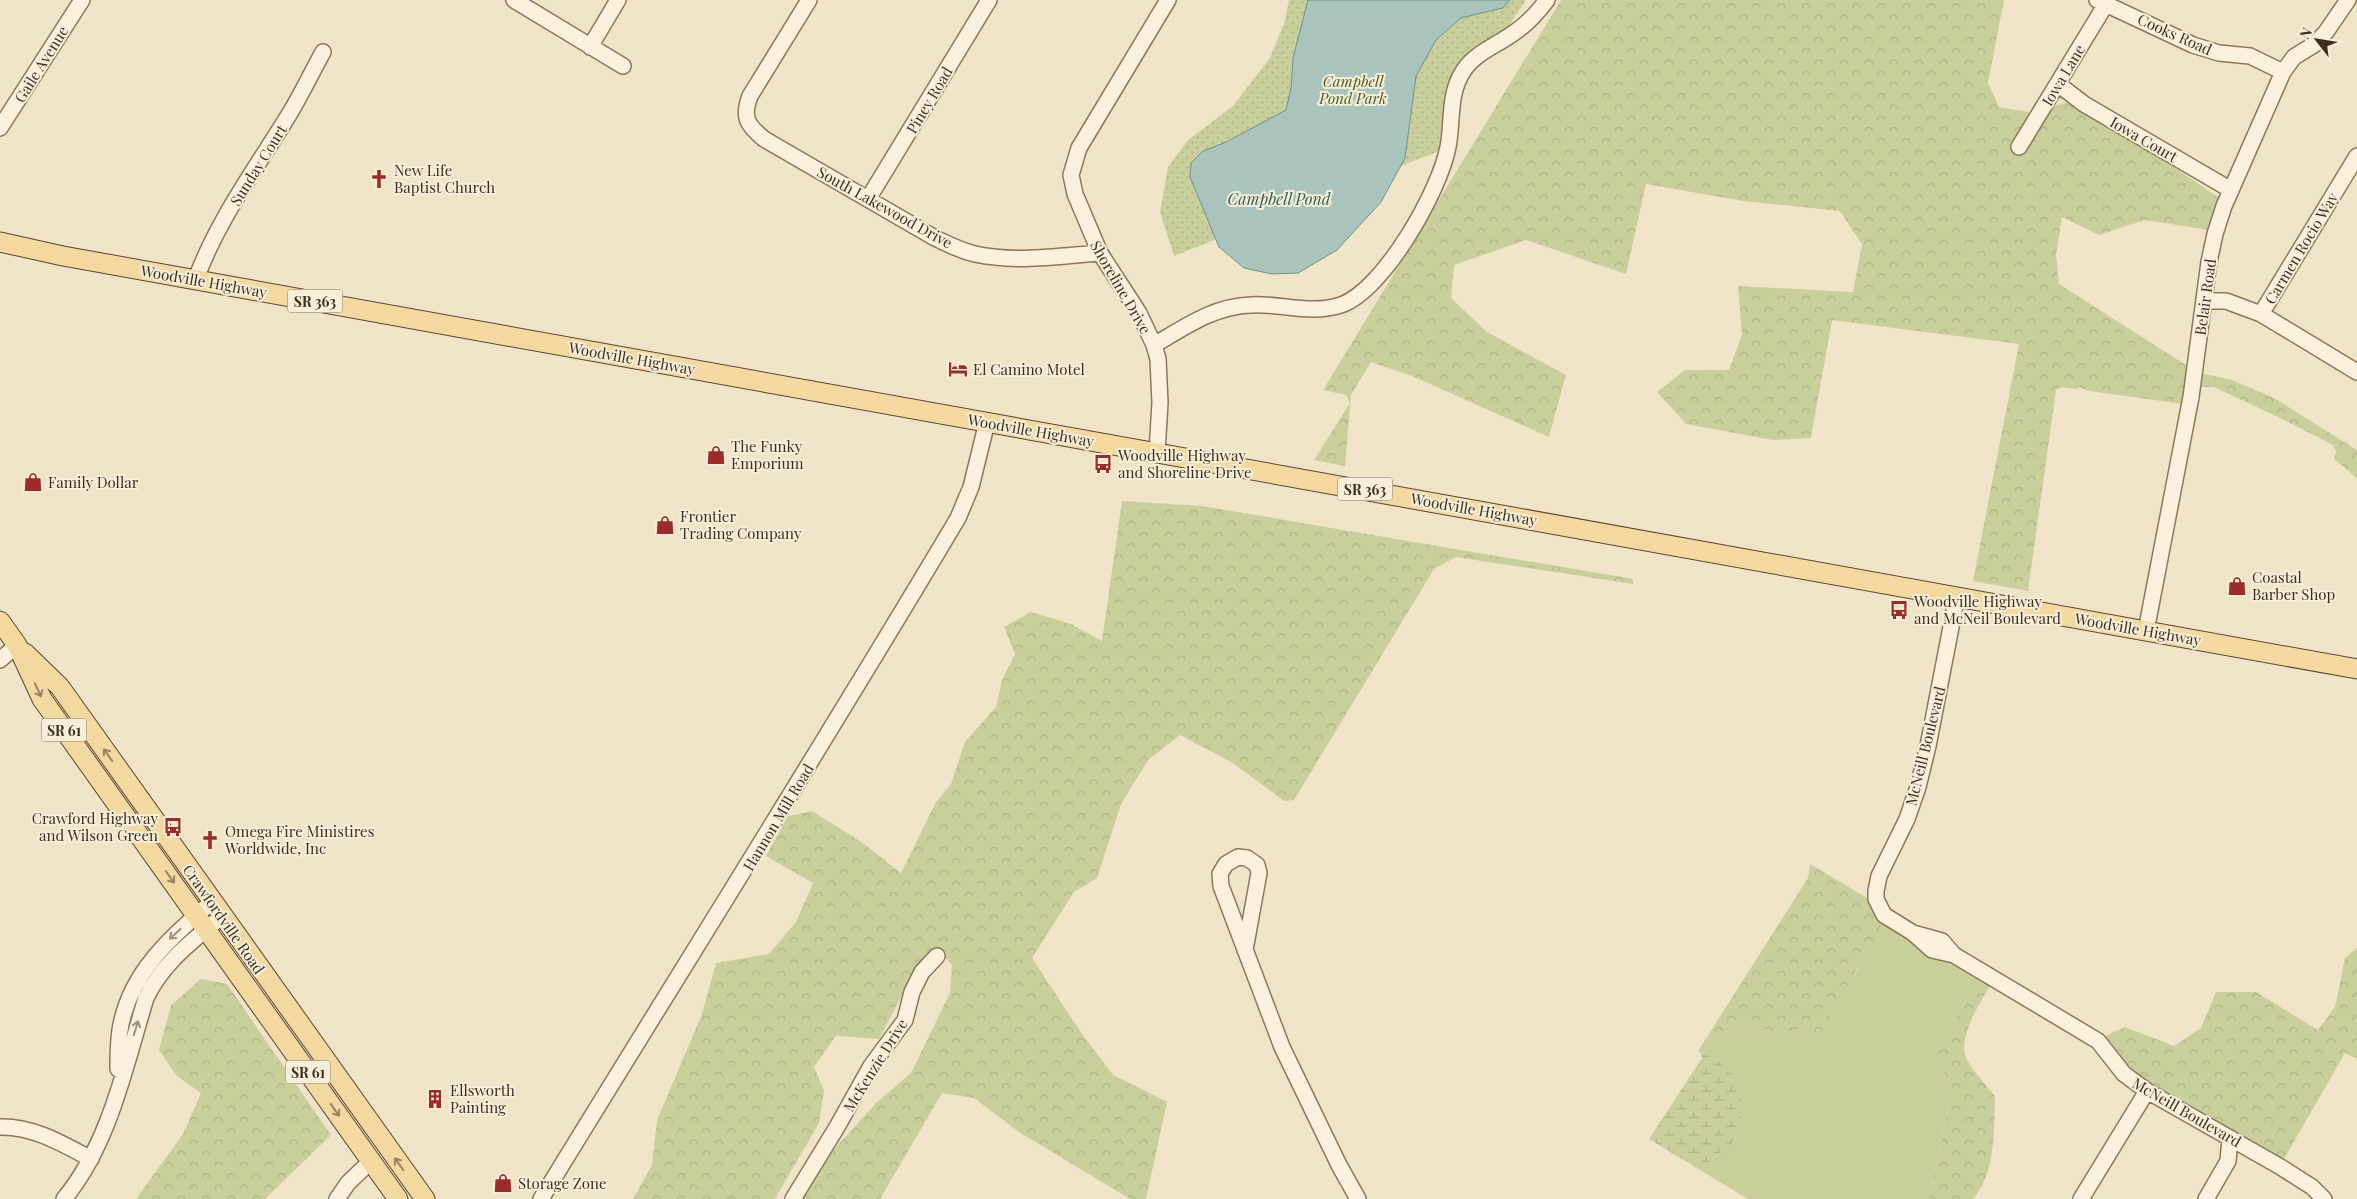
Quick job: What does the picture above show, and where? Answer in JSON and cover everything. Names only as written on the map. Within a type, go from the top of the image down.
[{"type":"main road","name":"Woodville Highway","points":[[0,242],[63,256],[2357,669]]},
{"type":"main road","name":"Crawfordville Road","points":[[0,621],[17,646],[42,699],[398,1199]]},
{"type":"main road","name":"Crawfordville Road","points":[[17,646],[60,687],[309,1039],[425,1199]]},
{"type":"main road","points":[[266,1013],[287,1029],[309,1039]]},
{"type":"main road","points":[[310,1074],[337,1086],[352,1098]]},
{"type":"street","name":"Gaile Avenue","points":[[0,128],[82,0]]},
{"type":"street","points":[[514,0],[623,66]]},
{"type":"street","points":[[590,47],[618,0]]},
{"type":"street","name":"South Lakewood Drive","points":[[809,0],[750,96],[746,106],[746,118],[752,129],[764,139],[936,238],[974,254],[1014,258],[1100,253]]},
{"type":"street","name":"Piney Road","points":[[868,199],[989,0]]},
{"type":"street","name":"Shoreline Drive","points":[[1157,452],[1160,377],[1154,344],[1139,313],[1100,253],[1075,194],[1071,176],[1072,166],[1079,148],[1168,0]]},
{"type":"street","points":[[1154,344],[1201,317],[1230,307],[1252,304],[1317,309],[1341,305],[1360,295],[1380,277],[1394,259],[1436,186],[1448,146],[1456,82],[1464,68],[1490,47],[1514,33],[1547,0]]},
{"type":"street","name":"Belair Road","points":[[2146,631],[2191,397],[2215,234],[2231,190],[2284,72],[2294,58],[2315,44],[2326,32],[2348,0]]},
{"type":"street","name":"Cooks Road","points":[[2102,2],[2193,45],[2220,53],[2250,56],[2284,72]]},
{"type":"street","name":"Iowa Lane","points":[[2019,147],[2058,84],[2102,2]]},
{"type":"street","name":"Sunday Court","points":[[196,279],[204,258],[220,227],[290,112],[323,52]]},
{"type":"street","name":"Iowa Court","points":[[2058,84],[2084,104],[2231,190]]},
{"type":"street","name":"Carmen Rocio Way","points":[[2261,314],[2357,156]]},
{"type":"street","points":[[2204,301],[2226,301],[2261,314],[2357,372]]},
{"type":"street","name":"Hannon Mill Road","points":[[541,1199],[676,979],[724,906],[958,518],[972,487],[987,422]]},
{"type":"street","name":"McNeill Boulevard","points":[[1957,596],[1928,746],[1918,787],[1904,827],[1879,876],[1876,899],[1884,915],[1913,932],[1932,950],[1941,954],[1954,955],[2098,1041],[2124,1074],[2148,1091],[2304,1182],[2324,1199]]},
{"type":"street","points":[[0,660],[17,646]]},
{"type":"street","points":[[1245,950],[1259,873],[1257,865],[1247,858],[1238,857],[1226,864],[1220,874],[1221,886],[1245,950],[1282,1047],[1339,1165],[1358,1199]]},
{"type":"street","points":[[64,1199],[91,1159],[117,1092],[148,964],[163,945],[202,922],[217,909]]},
{"type":"street","name":"McKenzie Drive","points":[[793,1199],[837,1127],[871,1066],[905,1020],[912,992],[922,972],[937,956]]},
{"type":"street","points":[[2081,1199],[2148,1091]]},
{"type":"street","points":[[0,1127],[31,1131],[50,1137],[91,1159]]},
{"type":"street","points":[[2206,1199],[2228,1161],[2230,1138]]},
{"type":"street","points":[[337,1199],[348,1183],[371,1161]]},
{"type":"green space","name":"Campbell Pond","points":[[1289,0],[1526,0],[1506,30],[1473,47],[1450,78],[1443,112],[1439,151],[1174,256],[1160,212],[1168,167],[1188,140],[1233,106],[1270,58],[1285,21]]},
{"type":"green space","points":[[1561,0],[2004,0],[1988,83],[1999,107],[2034,113],[2067,102],[2096,115],[2221,199],[2210,230],[2145,220],[2099,235],[2062,217],[2056,255],[2059,284],[2189,367],[2184,404],[2089,391],[2079,387],[2077,389],[2061,387],[2056,390],[2028,591],[1973,581],[2019,344],[1832,320],[1811,438],[1773,440],[1686,424],[1657,392],[1685,370],[1729,370],[1742,335],[1738,286],[1853,292],[1862,244],[1840,211],[1743,201],[1646,184],[1626,274],[1526,240],[1454,265],[1451,298],[1487,332],[1566,375],[1549,437],[1412,376],[1371,362],[1351,395],[1345,466],[1314,460],[1350,403],[1346,395],[1323,390]]},
{"type":"green space","points":[[2200,373],[2232,380],[2274,398],[2357,450],[2357,478],[2334,459],[2336,451],[2333,445],[2214,387],[2199,387]]},
{"type":"green space","points":[[1122,501],[1202,506],[1633,579],[1633,584],[1456,557],[1434,569],[1294,800],[1284,801],[1233,763],[1180,735],[1148,760],[1121,804],[1097,878],[1074,892],[1032,958],[1082,1034],[1113,1075],[1167,1102],[1146,1199],[1130,1199],[1019,1132],[974,1098],[942,1093],[880,1199],[801,1199],[828,1156],[876,1103],[911,1073],[950,993],[952,965],[938,950],[908,984],[879,1039],[836,1036],[814,1067],[824,1091],[819,1123],[775,1199],[633,1199],[652,1165],[657,1120],[702,1014],[716,963],[769,954],[796,922],[813,883],[766,856],[788,816],[812,811],[860,841],[901,873],[936,802],[951,784],[965,742],[996,707],[1002,680],[1015,654],[1004,627],[1031,612],[1071,624],[1102,641]]},
{"type":"green space","points":[[1810,864],[1889,911],[1818,1039],[1801,1029],[1778,1035],[1751,1024],[1707,1037],[1808,878]]},
{"type":"green space","points":[[1889,911],[1985,968],[1932,1056],[1948,1077],[1951,1094],[1929,1199],[1748,1199],[1700,1170],[1726,1148],[1716,1059],[1698,1051],[1707,1037],[1751,1024],[1778,1035],[1801,1029],[1855,974],[1870,942]]},
{"type":"green space","points":[[2357,948],[2357,1059],[2345,1053],[2277,1171],[2113,1061],[2101,1038],[2125,1027],[2174,1046],[2201,1028],[2216,992],[2256,992],[2318,1030],[2335,1007],[2345,958]]},
{"type":"green space","points":[[1985,968],[1997,975],[1973,1016],[1968,1028],[1964,1051],[1970,1065],[1995,1096],[1994,1136],[1990,1164],[1981,1188],[1973,1199],[1929,1199],[1951,1094],[1948,1077],[1932,1056]]},
{"type":"green space","points":[[201,979],[227,984],[331,1135],[265,1199],[136,1199],[183,1134],[201,1093],[177,1076],[159,1050],[171,1005]]},
{"type":"green space","points":[[1700,1052],[1716,1059],[1736,1078],[1743,1107],[1737,1139],[1700,1170],[1649,1139],[1702,1058]]},
{"type":"water","name":"Campbell Pond","points":[[1308,0],[1510,0],[1503,8],[1461,18],[1436,40],[1416,76],[1405,158],[1381,202],[1337,250],[1298,273],[1272,274],[1244,268],[1219,247],[1190,177],[1191,163],[1203,151],[1226,142],[1286,110],[1291,88],[1293,58]]},
{"type":"place","name":"New Life Baptist Church","points":[[379,179]]},
{"type":"place","name":"El Camino Motel","points":[[958,369]]},
{"type":"place","name":"The Funky Emporium","points":[[716,455]]},
{"type":"place","name":"Woodville Highway and Shoreline Drive","points":[[1103,464]]},
{"type":"place","name":"Family Dollar","points":[[33,482]]},
{"type":"place","name":"Frontier Trading Company","points":[[665,525]]},
{"type":"place","name":"Coastal Barber Shop","points":[[2237,586]]},
{"type":"place","name":"Woodville Highway and McNeil Boulevard","points":[[1899,610]]},
{"type":"place","name":"Crawford Highway and Wilson Green","points":[[173,827]]},
{"type":"place","name":"Omega Fire Ministires Worldwide, Inc","points":[[210,840]]},
{"type":"place","name":"Ellsworth Painting","points":[[435,1099]]},
{"type":"place","name":"Storage Zone","points":[[503,1183]]},
{"type":"park label","name":"Campbell Pond Park","points":[[1353,90]]}]
